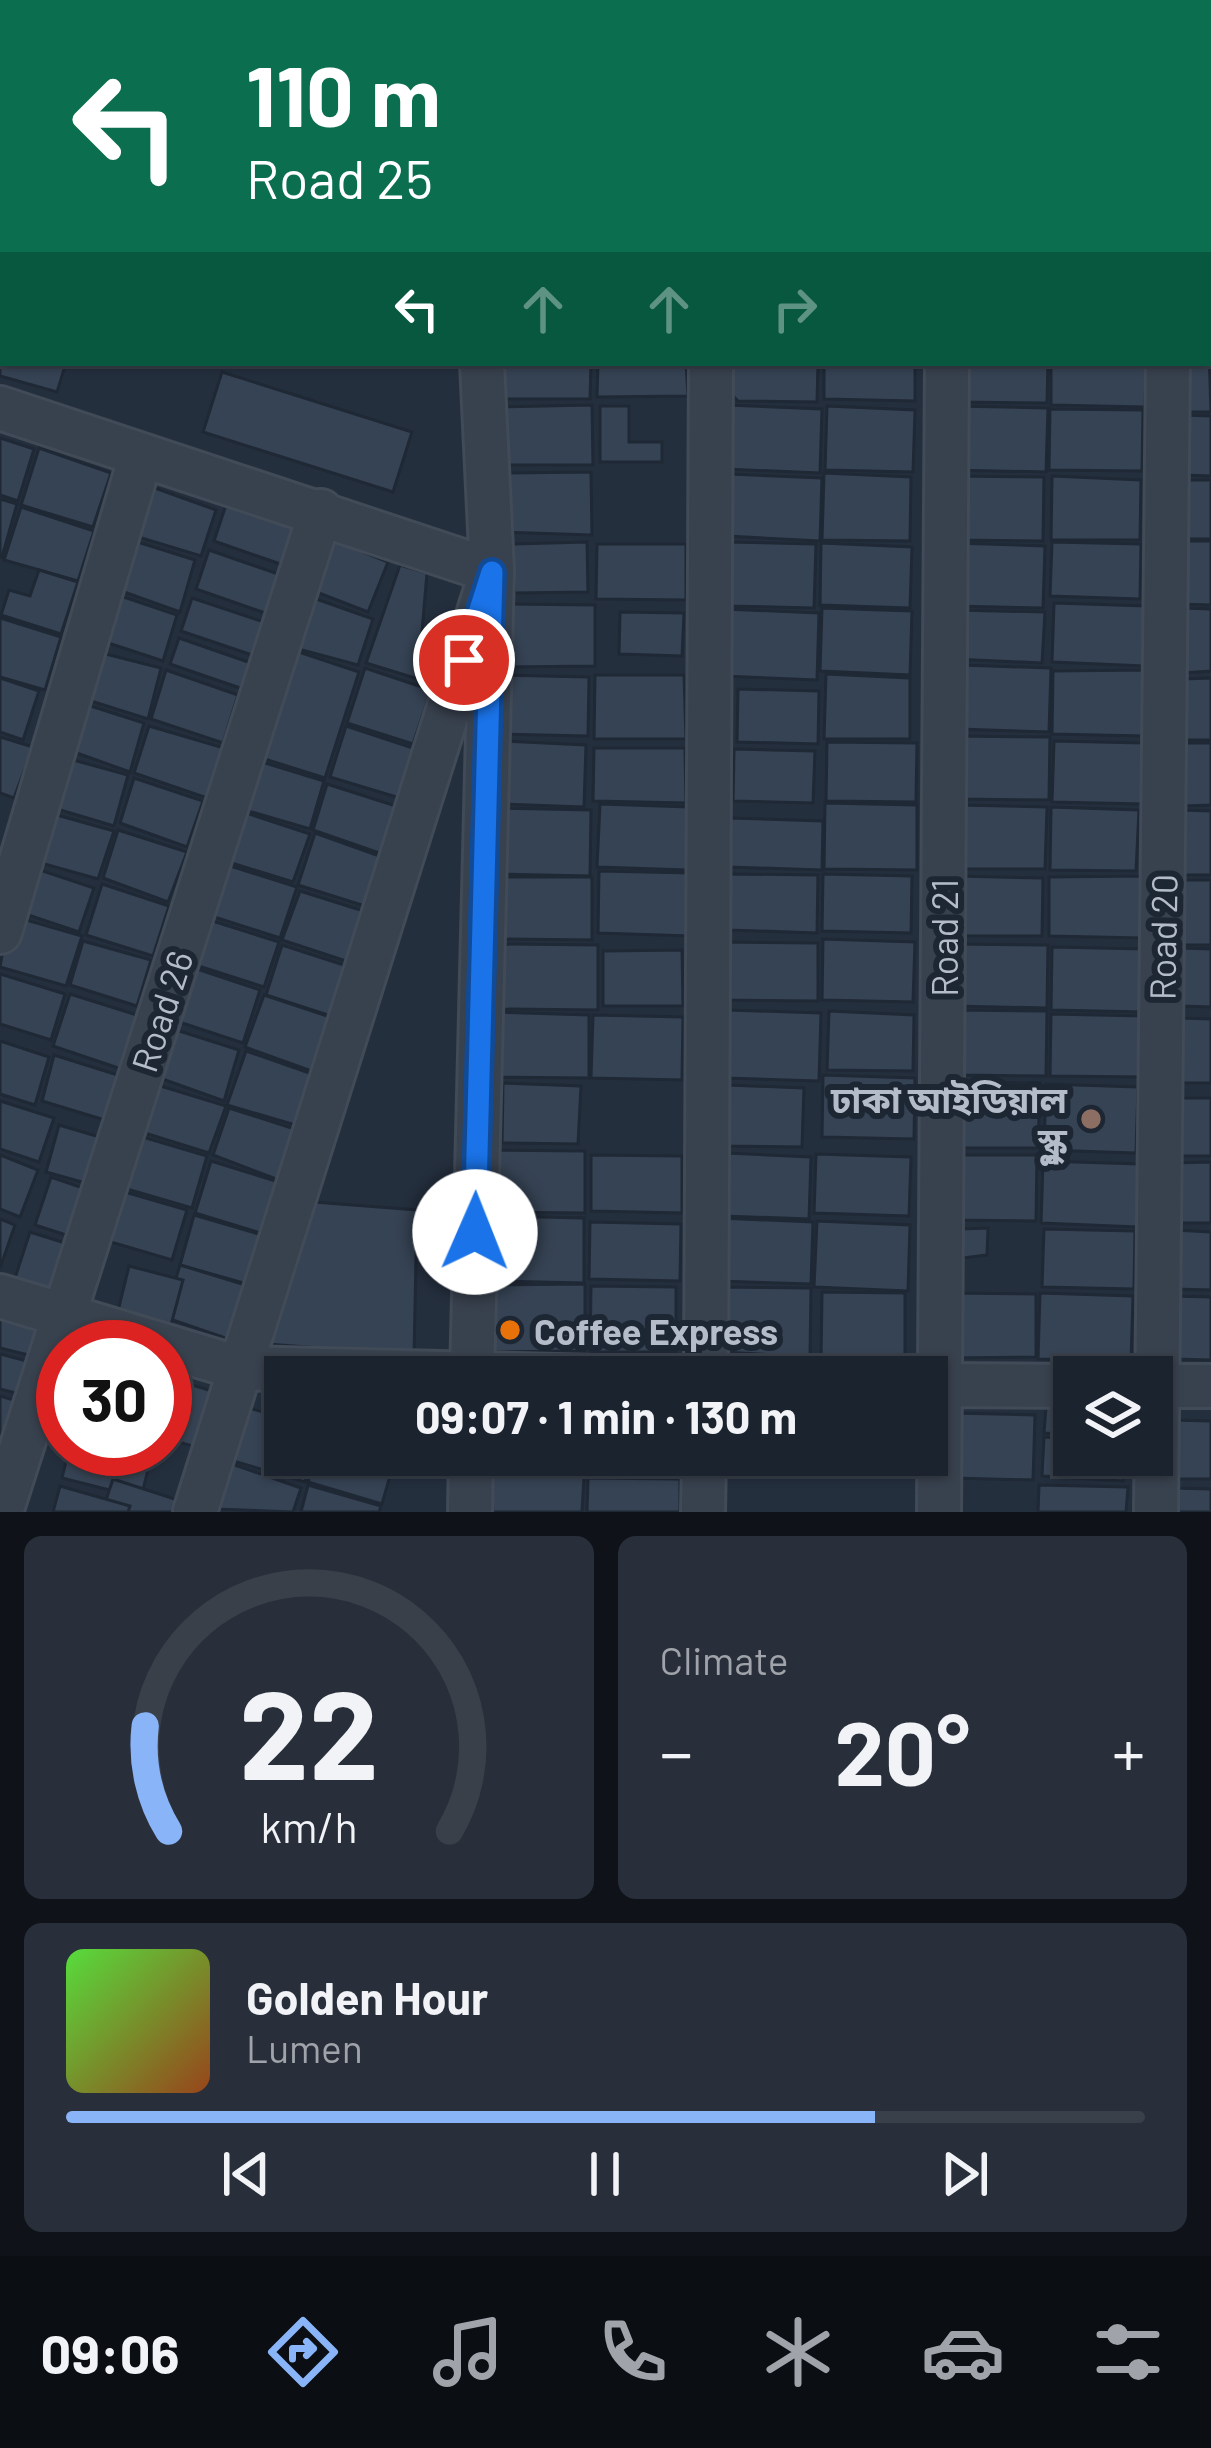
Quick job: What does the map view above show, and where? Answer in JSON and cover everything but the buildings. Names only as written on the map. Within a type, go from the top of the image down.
[{"type":"street","points":[[472,1356],[492,572],[482,366]]},
{"type":"street","points":[[706,1356],[711,366]]},
{"type":"street","name":"Road 21","points":[[934,1356],[947,366]]},
{"type":"street","name":"Road 20","points":[[1154,1356],[1168,366]]},
{"type":"street","points":[[0,408],[321,511],[492,572]]},
{"type":"street","points":[[0,932],[141,456]]},
{"type":"street","name":"Road 26","points":[[1,1512],[321,511]]},
{"type":"street","points":[[195,1512],[492,572]]},
{"type":"street","points":[[0,1296],[239,1368],[264,1369]]},
{"type":"street","points":[[948,1385],[1053,1386]]},
{"type":"street","points":[[1173,1386],[1211,1386]]},
{"type":"street","points":[[470,1512],[471,1476]]},
{"type":"street","points":[[703,1512],[704,1476]]},
{"type":"street","name":"Road 21","points":[[938,1476],[939,1512]]},
{"type":"street","name":"Road 20","points":[[1155,1476],[1156,1512]]},
{"type":"place","name":"ঢাকা আইডিয়াল স্কুল","points":[[1091,1119]]},
{"type":"place","name":"Coffee Express","points":[[510,1330]]},
{"type":"route","points":[[464,660],[492,572],[475,1232]]}]
